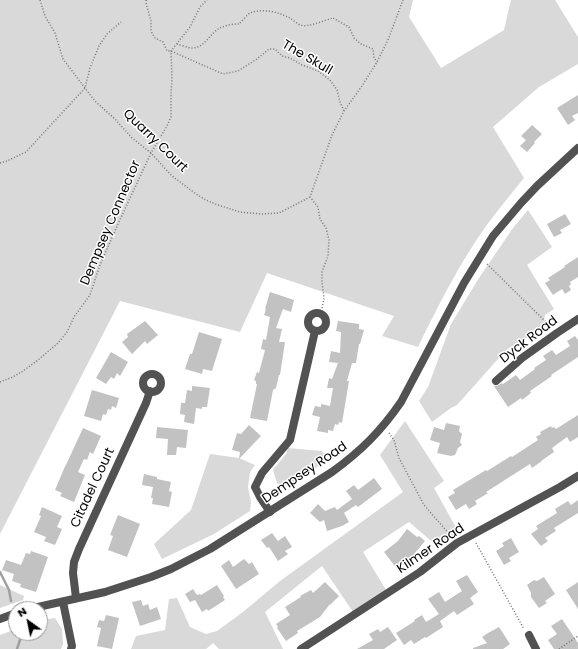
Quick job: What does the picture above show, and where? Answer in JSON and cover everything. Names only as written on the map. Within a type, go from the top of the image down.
[{"type":"street","name":"Dempsey Road","points":[[48,605],[105,592],[172,569],[210,549],[270,512],[332,472],[365,446],[383,427],[402,402],[464,283],[493,236],[536,186],[578,148]]},
{"type":"street","points":[[318,313],[321,314],[325,318],[326,326],[321,330],[315,331],[310,328],[309,319],[313,315],[318,313]]},
{"type":"street","name":"Dyck Road","points":[[496,381],[522,358],[578,319]]},
{"type":"street","points":[[270,512],[260,497],[256,487],[262,473],[290,440],[315,331]]},
{"type":"street","name":"Citadel Court","points":[[76,598],[73,573],[74,562],[146,403],[150,391]]},
{"type":"street","name":"Kilmer Road","points":[[301,649],[420,572],[457,543],[578,476]]},
{"type":"street","points":[[63,602],[72,646],[71,649]]},
{"type":"street","points":[[528,635],[536,649]]},
{"type":"path","name":"Quarry Court","points":[[40,0],[45,16],[55,33],[63,59],[96,102],[115,119],[132,138],[151,153],[172,176],[196,194],[218,205],[240,212],[261,214],[278,213],[310,197]]},
{"type":"path","name":"The Skull","points":[[146,0],[151,21],[151,31],[155,38],[162,42],[167,51],[171,51],[223,74],[238,70],[257,60],[269,49],[275,49],[282,56],[290,58],[302,65],[318,71],[330,80],[337,90],[344,111]]},
{"type":"path","points":[[171,51],[190,27],[200,7],[207,0]]},
{"type":"path","points":[[321,314],[324,298],[322,272],[328,256],[329,240],[326,228],[320,219],[318,207],[310,197],[332,135],[344,111],[377,62],[388,40],[403,0]]},
{"type":"path","points":[[177,44],[193,48],[204,44],[211,35],[220,28],[232,24],[239,24],[249,14],[264,10],[278,12],[301,25],[312,25],[323,20],[333,18],[349,27],[354,38],[361,44],[373,49],[374,58],[377,62]]},
{"type":"path","points":[[0,163],[26,152],[85,88],[90,68],[99,46],[107,34],[121,22]]},
{"type":"path","name":"Dempsey Connector","points":[[0,382],[13,377],[38,360],[58,343],[67,332],[74,317],[90,295],[100,265],[151,153],[171,117],[171,51]]},
{"type":"path","points":[[480,256],[557,333]]},
{"type":"path","points":[[389,433],[394,440],[399,458],[424,505],[457,543]]},
{"type":"path","points":[[472,535],[528,635]]},
{"type":"path","points":[[558,649],[578,636]]},
{"type":"shaded area","points":[[0,0],[413,0],[409,17],[441,68],[504,30],[511,0],[555,0],[578,37],[578,64],[539,87],[493,127],[524,178],[486,226],[467,255],[441,301],[418,347],[382,336],[394,316],[267,273],[240,332],[120,301],[0,534]]},
{"type":"shaded area","points":[[528,210],[552,247],[527,265],[554,309],[545,315],[543,328],[506,350],[457,405],[432,422],[419,401],[428,387],[451,324],[479,278],[513,228]]},
{"type":"shaded area","points":[[405,421],[444,481],[434,488],[458,531],[437,546],[409,522],[363,552],[386,590],[353,612],[322,566],[265,612],[283,649],[219,649],[213,643],[206,649],[131,649],[136,636],[165,630],[169,599],[177,598],[190,627],[206,634],[217,631],[243,612],[280,581],[403,492],[380,455]]},
{"type":"shaded area","points":[[288,448],[322,451],[328,460],[288,486],[282,488],[277,483],[273,470],[286,454]]},
{"type":"shaded area","points":[[210,454],[239,458],[255,465],[250,472],[248,487],[251,502],[250,511],[214,534],[162,559],[154,544],[191,510]]},
{"type":"shaded area","points":[[0,585],[24,596],[23,600],[8,601],[8,605],[0,608]]},
{"type":"shaded area","points":[[55,618],[62,629],[63,644],[61,649],[0,649],[0,635],[8,632],[8,641],[48,641],[48,619]]},
{"type":"building","points":[[578,95],[578,113],[572,116],[575,120],[568,125],[557,108]]},
{"type":"building","points":[[532,125],[542,134],[527,152],[520,146],[526,140],[521,136]]},
{"type":"building","points":[[565,214],[571,224],[560,230],[562,233],[554,237],[547,224]]},
{"type":"building","points":[[578,257],[578,277],[570,282],[571,284],[569,286],[571,290],[565,294],[562,289],[553,295],[545,283],[550,280],[548,278]]},
{"type":"building","points":[[270,292],[294,300],[291,312],[283,309],[276,328],[282,329],[279,342],[285,342],[280,375],[276,388],[273,390],[267,421],[250,418],[257,384],[254,380],[257,372],[259,373],[265,350],[261,349],[263,339],[266,340],[270,317],[264,315]]},
{"type":"building","points":[[145,321],[158,335],[147,344],[145,341],[132,354],[122,342],[128,337],[127,334]]},
{"type":"building","points":[[338,321],[359,324],[359,329],[364,330],[359,344],[356,363],[352,363],[347,381],[349,381],[342,423],[339,422],[338,425],[335,424],[333,431],[328,430],[328,433],[317,431],[320,417],[312,415],[315,406],[321,407],[321,404],[330,406],[333,388],[327,388],[329,378],[332,379],[338,363],[329,362],[331,351],[340,353],[341,332],[336,331]]},
{"type":"building","points":[[199,332],[222,339],[212,371],[203,369],[202,374],[185,369],[190,354],[192,354]]},
{"type":"building","points":[[575,336],[578,340],[578,357],[530,391],[531,393],[522,400],[521,398],[508,407],[494,386],[503,384],[516,375],[520,380],[546,360],[543,356],[552,350],[556,355],[570,346],[567,341]]},
{"type":"building","points":[[111,352],[128,362],[120,376],[117,373],[114,379],[111,377],[106,384],[96,378]]},
{"type":"building","points":[[192,386],[210,388],[207,407],[202,407],[202,409],[196,408],[194,424],[184,422],[185,415],[180,414],[181,403],[185,403],[187,390],[192,391]]},
{"type":"building","points":[[92,390],[119,398],[116,408],[112,406],[111,410],[108,409],[106,415],[103,414],[101,421],[84,416]]},
{"type":"building","points":[[578,415],[578,437],[570,442],[567,437],[552,448],[554,452],[542,461],[532,468],[530,464],[486,492],[488,493],[475,501],[477,504],[469,509],[466,504],[456,510],[448,497],[455,493],[453,490],[511,456],[512,457],[538,440],[536,437],[541,434],[540,432],[551,426],[552,428],[554,427],[556,429]]},
{"type":"building","points":[[446,423],[460,426],[459,431],[462,434],[460,442],[462,445],[458,448],[455,455],[451,456],[437,453],[440,443],[430,440],[434,427],[444,430]]},
{"type":"building","points":[[249,425],[261,436],[239,459],[240,452],[232,450],[237,433],[241,434]]},
{"type":"building","points":[[157,427],[188,430],[186,448],[177,447],[176,455],[167,455],[168,439],[156,438]]},
{"type":"building","points":[[83,428],[101,436],[93,454],[90,452],[87,460],[84,459],[78,472],[85,475],[74,502],[60,496],[62,493],[55,490]]},
{"type":"building","points":[[144,474],[171,482],[169,491],[172,492],[169,507],[152,504],[153,498],[151,498],[153,487],[142,485]]},
{"type":"building","points":[[374,478],[382,489],[358,507],[356,505],[344,513],[349,522],[342,526],[327,531],[324,520],[320,522],[310,513],[318,504],[325,511],[335,507],[337,510],[352,499],[346,491],[354,485],[358,490]]},
{"type":"building","points":[[578,500],[578,513],[554,528],[556,531],[545,538],[548,541],[541,546],[531,534],[538,529],[536,526],[557,513],[555,509],[568,501],[571,505]]},
{"type":"building","points":[[42,507],[62,516],[57,527],[62,529],[55,545],[44,541],[46,537],[34,532],[41,516],[39,515]]},
{"type":"building","points":[[118,515],[140,524],[127,557],[108,550],[113,536],[110,535]]},
{"type":"building","points":[[407,529],[425,541],[405,565],[402,564],[397,569],[384,552],[398,541]]},
{"type":"building","points":[[272,533],[278,541],[285,536],[292,547],[285,551],[288,554],[278,561],[269,547],[267,548],[261,540]]},
{"type":"building","points":[[511,538],[519,552],[509,558],[511,561],[504,565],[496,551],[504,546],[502,543]]},
{"type":"building","points":[[31,551],[48,557],[36,592],[20,587],[21,584],[12,581],[14,574],[2,570],[6,560],[21,565],[26,553],[30,554]]},
{"type":"building","points":[[244,559],[249,564],[252,562],[259,574],[236,589],[221,566],[229,560],[233,567]]},
{"type":"building","points":[[467,575],[478,592],[470,598],[474,604],[457,615],[454,611],[440,621],[443,627],[426,638],[425,637],[414,644],[411,640],[404,645],[396,633],[422,615],[426,622],[439,614],[428,599],[439,592],[445,602],[462,591],[456,581]]},
{"type":"building","points":[[544,577],[555,594],[545,601],[547,603],[539,608],[531,597],[531,593],[527,585],[534,580],[537,581]]},
{"type":"building","points":[[325,582],[339,596],[330,604],[320,617],[297,631],[298,633],[286,641],[276,624],[290,615],[285,607],[311,590],[313,593]]},
{"type":"building","points":[[578,582],[578,609],[566,590]]},
{"type":"building","points":[[217,585],[225,600],[208,611],[207,609],[202,612],[195,600],[190,602],[185,594],[193,589],[197,595],[201,595]]},
{"type":"building","points":[[141,600],[143,606],[148,604],[150,610],[157,607],[161,619],[140,626],[132,602]]},
{"type":"building","points":[[106,615],[119,618],[112,649],[97,646],[101,628],[97,627],[99,620],[104,621]]},
{"type":"building","points":[[562,619],[578,643],[578,649],[554,649],[548,640],[557,634],[551,626]]},
{"type":"building","points":[[388,627],[397,640],[384,649],[357,649],[373,640],[369,634],[378,629],[380,632]]},
{"type":"building","points":[[499,627],[510,644],[503,649],[473,649],[487,643],[482,637]]},
{"type":"waterway","points":[[0,572],[9,590],[11,601]]},
{"type":"waterway","points":[[17,649],[20,641]]}]
